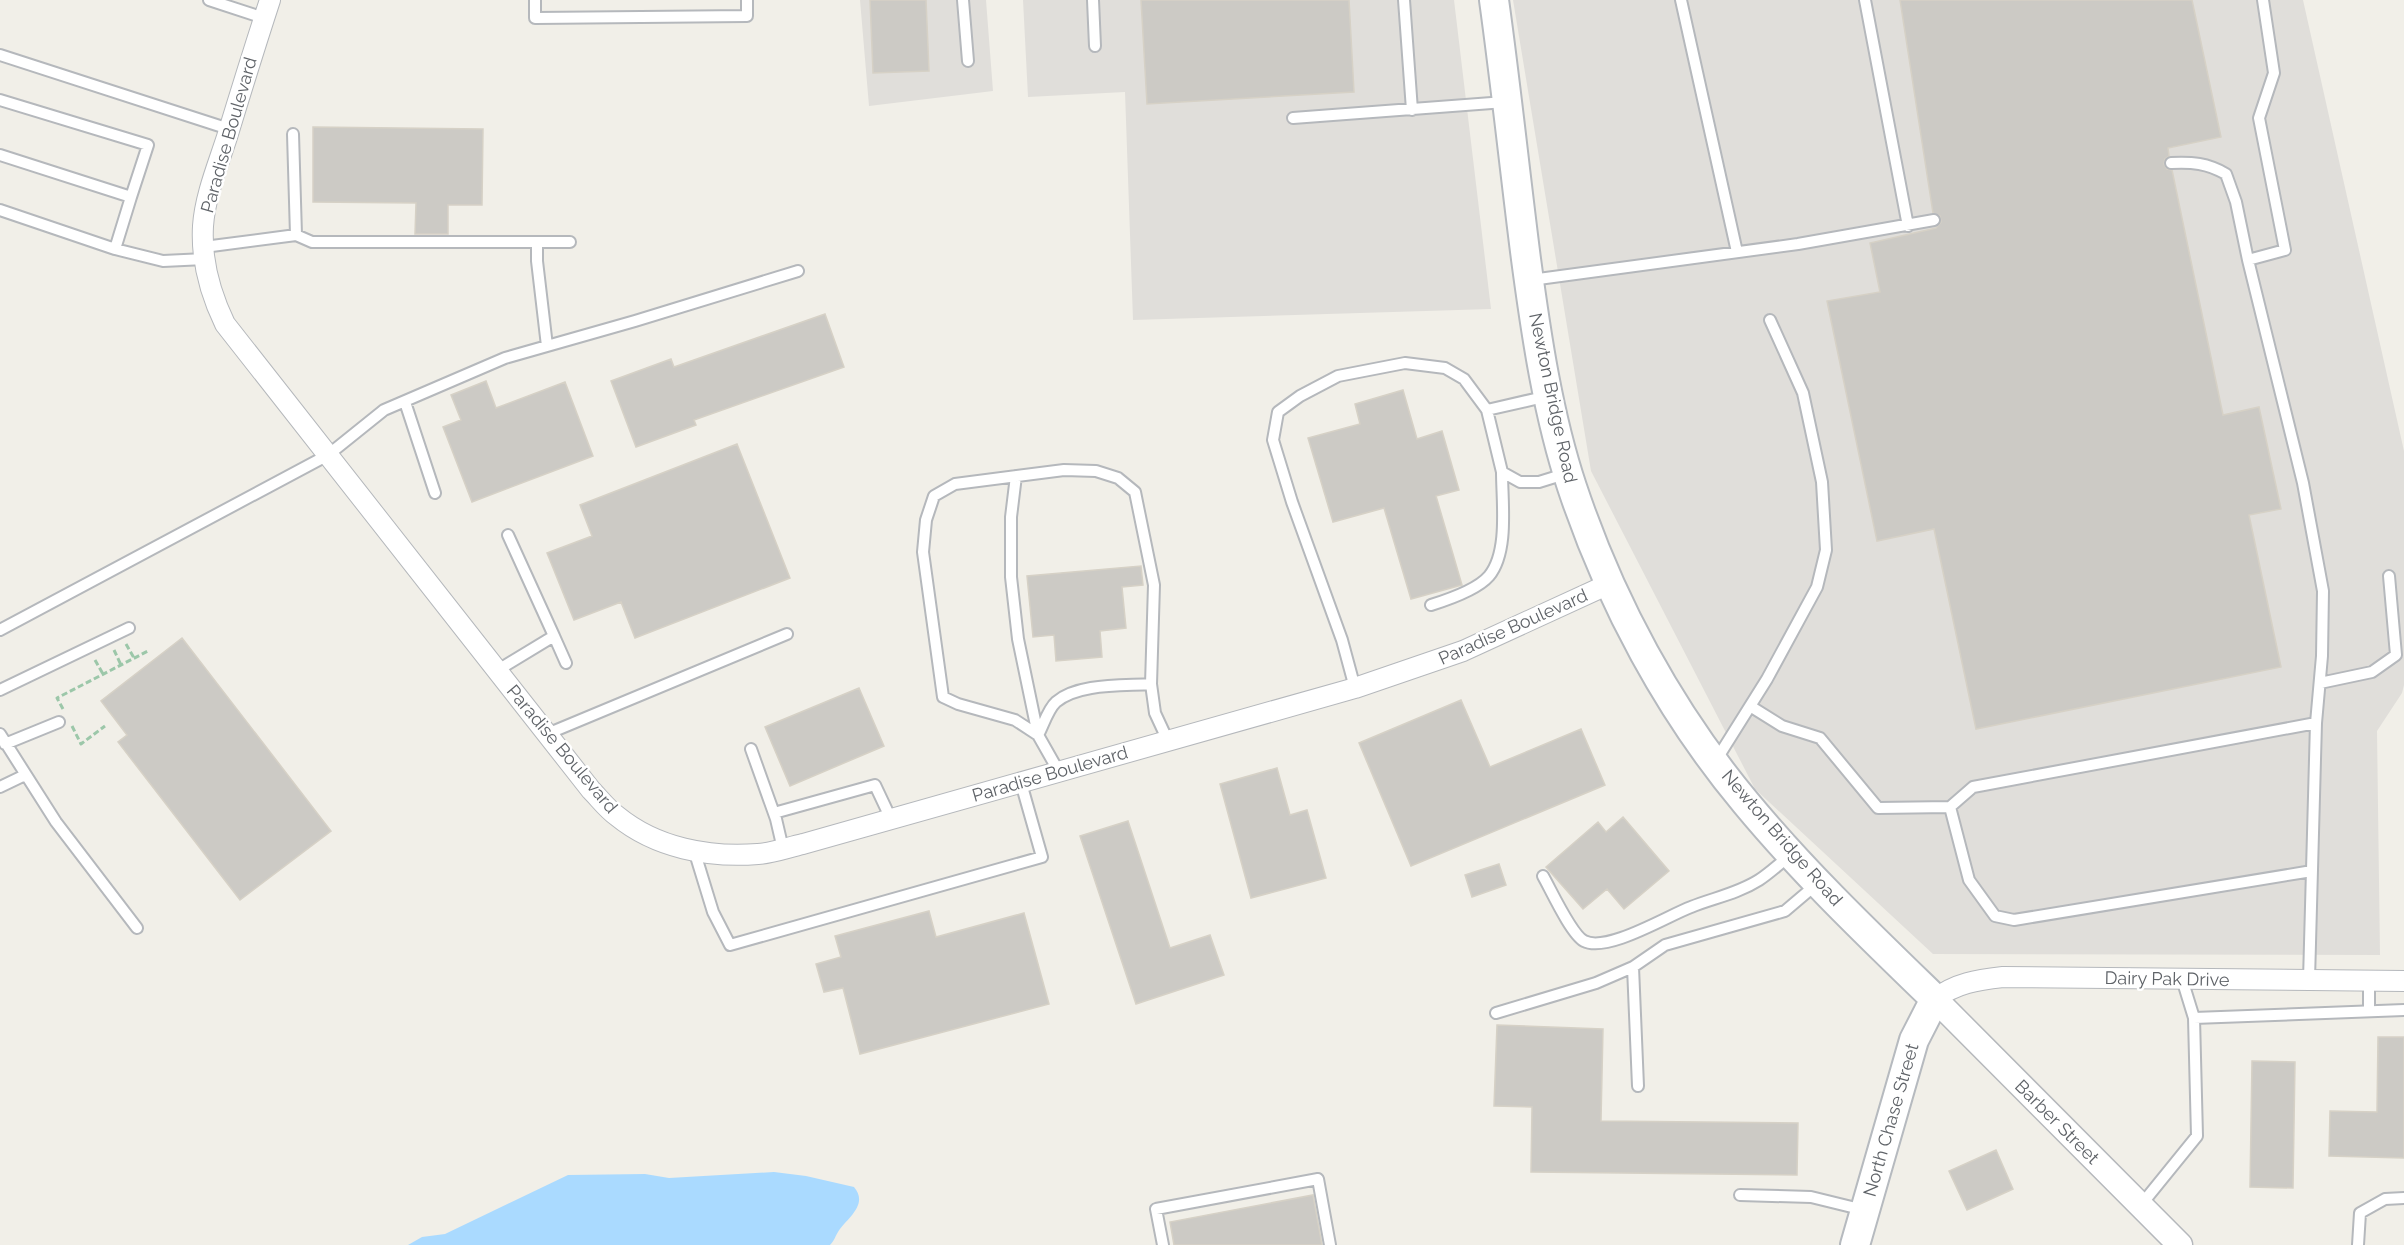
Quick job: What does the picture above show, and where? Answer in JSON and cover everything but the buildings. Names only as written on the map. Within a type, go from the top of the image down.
[{"type":"main road","name":"Newton Bridge Road","points":[[1494,0],[1529,280],[1548,396],[1568,473],[1609,584],[1647,660],[1744,802],[1818,882],[1935,999]]},
{"type":"main road","name":"North Chase Street","points":[[1856,1245],[1914,1040],[1935,999]]},
{"type":"street","name":"Paradise Boulevard","points":[[267,9],[208,197],[203,225],[208,282],[225,324],[591,790],[616,816],[647,836],[720,855],[760,854],[783,849],[1355,688],[1463,651],[1609,584]]},
{"type":"street","name":"Dairy Pak Drive","points":[[1935,999],[1948,989],[1963,983],[2003,977],[2404,981]]},
{"type":"street","name":"Barber Street","points":[[1935,999],[2180,1245]]},
{"type":"lane","points":[[209,0],[267,9]]},
{"type":"lane","points":[[534,0],[535,18],[747,16],[747,0]]},
{"type":"lane","points":[[963,0],[968,61]]},
{"type":"lane","points":[[1093,0],[1095,45]]},
{"type":"lane","points":[[1404,0],[1412,110]]},
{"type":"lane","points":[[1681,0],[1737,252]]},
{"type":"lane","points":[[1865,0],[1908,226]]},
{"type":"lane","points":[[2248,260],[2285,250],[2259,117],[2274,73],[2263,0]]},
{"type":"lane","points":[[0,55],[229,129]]},
{"type":"lane","points":[[0,100],[148,145],[115,249]]},
{"type":"lane","points":[[1293,118],[1508,101]]},
{"type":"lane","points":[[293,134],[296,235]]},
{"type":"lane","points":[[0,155],[131,197]]},
{"type":"lane","points":[[2171,163],[2191,162],[2210,165],[2226,174],[2236,202],[2303,483],[2323,591],[2320,683],[2316,723],[2309,980]]},
{"type":"lane","points":[[0,210],[115,249],[163,261],[296,235],[312,242],[570,242]]},
{"type":"lane","points":[[1529,280],[1737,252],[1908,226],[1934,219]]},
{"type":"lane","points":[[537,242],[537,261],[547,346]]},
{"type":"lane","points":[[0,630],[328,454],[384,410],[506,358],[798,271]]},
{"type":"lane","points":[[1715,762],[1767,679],[1817,587],[1826,550],[1822,482],[1803,393],[1770,320]]},
{"type":"lane","points":[[1355,688],[1342,640],[1292,502],[1273,440],[1278,412],[1300,396],[1338,376],[1405,363],[1445,368],[1464,379],[1487,410],[1502,472],[1500,553],[1488,577],[1456,597],[1431,605]]},
{"type":"lane","points":[[1487,410],[1548,396]]},
{"type":"lane","points":[[405,402],[435,492]]},
{"type":"lane","points":[[1038,735],[1015,720],[958,705],[943,697],[923,552],[926,520],[934,496],[955,484],[1064,470],[1096,471],[1118,478],[1136,492],[1154,585],[1151,684],[1155,713],[1168,741]]},
{"type":"lane","points":[[1502,472],[1520,482],[1539,482],[1568,473]]},
{"type":"lane","points":[[1016,476],[1011,517],[1011,577],[1018,639],[1038,735],[1059,772]]},
{"type":"lane","points":[[508,535],[566,663]]},
{"type":"lane","points":[[2320,683],[2372,672],[2396,655],[2390,576]]},
{"type":"lane","points":[[0,690],[129,628]]},
{"type":"lane","points":[[547,734],[788,634]]},
{"type":"lane","points":[[498,670],[554,636]]},
{"type":"lane","points":[[1038,735],[1054,704],[1064,697],[1092,688],[1151,684]]},
{"type":"lane","points":[[1750,706],[1782,726],[1820,738],[1878,808],[1950,807],[1973,786],[2316,723]]},
{"type":"lane","points":[[63,719],[2,739],[56,822],[137,928]]},
{"type":"lane","points":[[751,749],[774,813],[783,849]]},
{"type":"lane","points":[[0,787],[25,775]]},
{"type":"lane","points":[[694,850],[713,912],[730,945],[1042,857],[1021,783]]},
{"type":"lane","points":[[774,813],[875,784],[891,819]]},
{"type":"lane","points":[[1950,807],[1969,880],[1995,916],[2014,920],[2312,871]]},
{"type":"lane","points":[[1543,876],[1568,922],[1582,941],[1594,944],[1626,938],[1692,906],[1724,897],[1759,880],[1791,854]]},
{"type":"lane","points":[[1496,1013],[1596,983],[1633,967],[1665,945],[1785,911],[1818,882]]},
{"type":"lane","points":[[1633,967],[1638,1086]]},
{"type":"lane","points":[[2140,1205],[2197,1136],[2194,1018],[2182,979]]},
{"type":"lane","points":[[2369,981],[2369,1011]]},
{"type":"lane","points":[[2194,1018],[2404,1010]]},
{"type":"lane","points":[[1163,1245],[1156,1209],[1318,1179],[1330,1245]]},
{"type":"lane","points":[[1740,1195],[1811,1197],[1865,1210]]},
{"type":"lane","points":[[2358,1245],[2360,1212],[2385,1199],[2404,1198]]},
{"type":"path","points":[[63,719],[57,698],[148,651]]},
{"type":"path","points":[[72,726],[81,744],[105,726]]},
{"type":"shaded area","points":[[860,0],[986,0],[993,91],[869,106]]},
{"type":"shaded area","points":[[1023,0],[1454,0],[1491,309],[1133,320],[1125,92],[1028,97]]},
{"type":"shaded area","points":[[1513,0],[2303,0],[2404,451],[2404,685],[2402,693],[2377,731],[2380,955],[1933,954],[1755,789],[1591,471]]},
{"type":"water","points":[[774,1172],[806,1176],[854,1187],[858,1194],[858,1205],[830,1245],[408,1245],[422,1237],[445,1234],[568,1175],[645,1174],[669,1178]]}]
